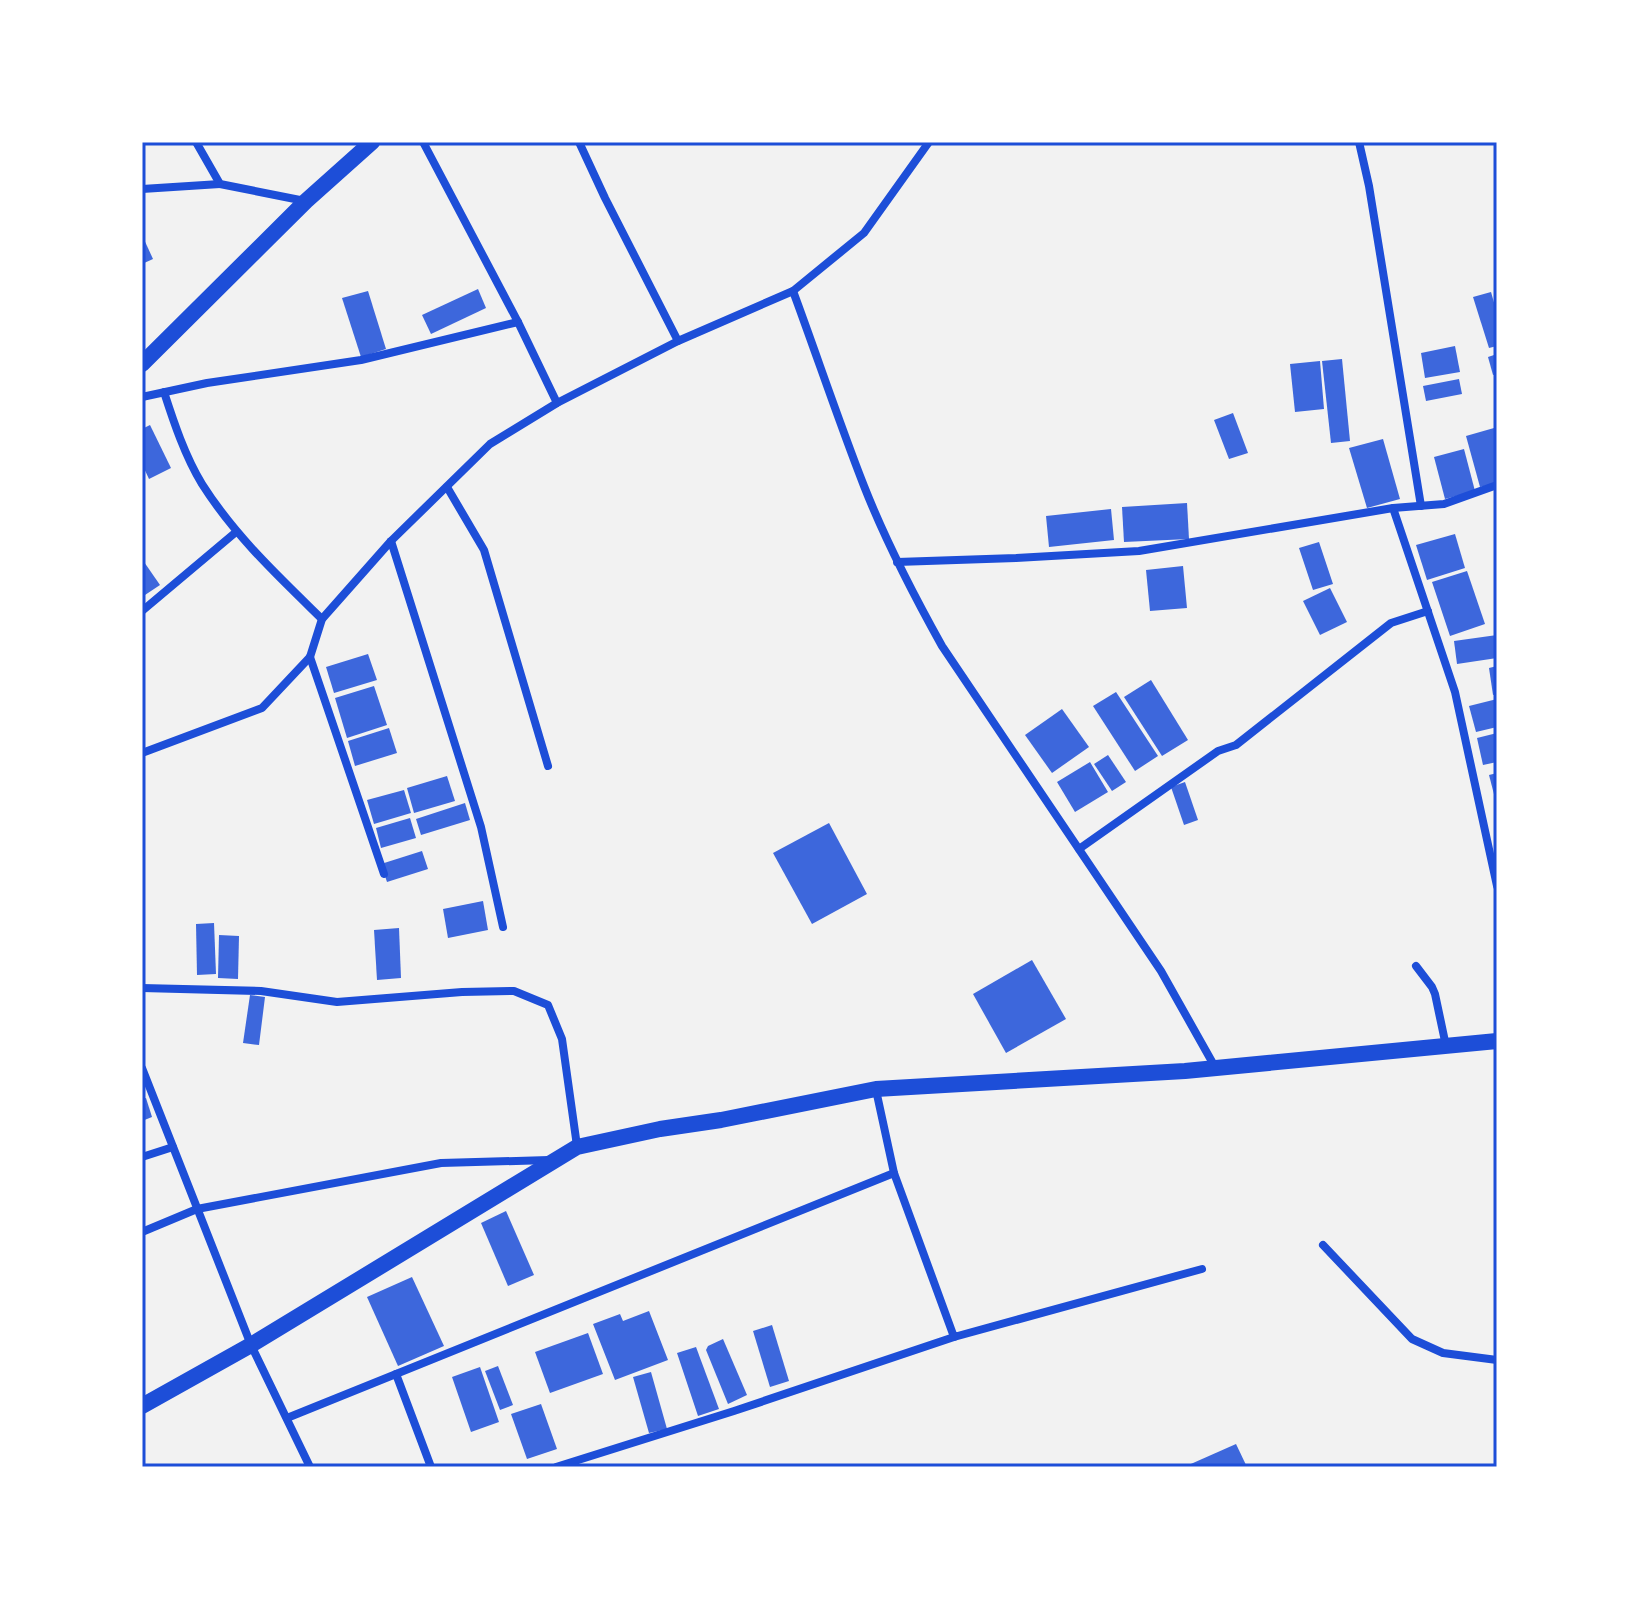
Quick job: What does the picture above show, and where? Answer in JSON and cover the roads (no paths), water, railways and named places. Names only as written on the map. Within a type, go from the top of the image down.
[{"type":"main road","points":[[142,364],[306,201],[372,142]]},
{"type":"main road","points":[[142,1406],[251,1345],[577,1147],[876,1089],[1215,1068],[1497,1041]]},
{"type":"street","points":[[196,142],[220,184]]},
{"type":"street","points":[[423,142],[557,403]]},
{"type":"street","points":[[579,142],[678,341]]},
{"type":"street","points":[[142,753],[262,708],[310,657],[322,619],[391,541],[490,444],[557,403],[678,341],[793,291],[864,233],[929,142]]},
{"type":"street","points":[[1359,142],[1369,186],[1421,506]]},
{"type":"street","points":[[142,189],[220,184],[306,201]]},
{"type":"street","points":[[793,291],[864,488],[897,562],[942,646],[1161,971],[1215,1068]]},
{"type":"street","points":[[142,397],[207,383],[361,360],[518,322]]},
{"type":"street","points":[[164,392],[178,434],[201,482],[236,532],[322,619]]},
{"type":"street","points":[[897,562],[1139,551],[1393,508],[1444,504],[1497,485]]},
{"type":"street","points":[[447,487],[484,550],[548,766]]},
{"type":"street","points":[[1393,508],[1455,692],[1497,886]]},
{"type":"street","points":[[142,611],[236,532]]},
{"type":"street","points":[[391,541],[481,827],[503,927]]},
{"type":"street","points":[[1079,849],[1218,751],[1236,745],[1391,623],[1428,611]]},
{"type":"street","points":[[310,657],[384,874]]},
{"type":"street","points":[[1416,966],[1435,994],[1446,1047]]},
{"type":"street","points":[[142,988],[261,991],[337,1002],[514,991],[548,1005],[562,1039],[577,1147]]},
{"type":"street","points":[[142,1068],[251,1345],[310,1467]]},
{"type":"street","points":[[876,1089],[894,1173],[954,1337]]},
{"type":"street","points":[[142,1157],[173,1147]]},
{"type":"street","points":[[142,1232],[197,1209],[441,1163],[553,1160]]},
{"type":"street","points":[[287,1418],[894,1173]]},
{"type":"street","points":[[1323,1245],[1412,1339],[1443,1353],[1497,1360]]},
{"type":"street","points":[[556,1467],[954,1337],[1202,1269]]},
{"type":"street","points":[[396,1374],[431,1467]]}]
